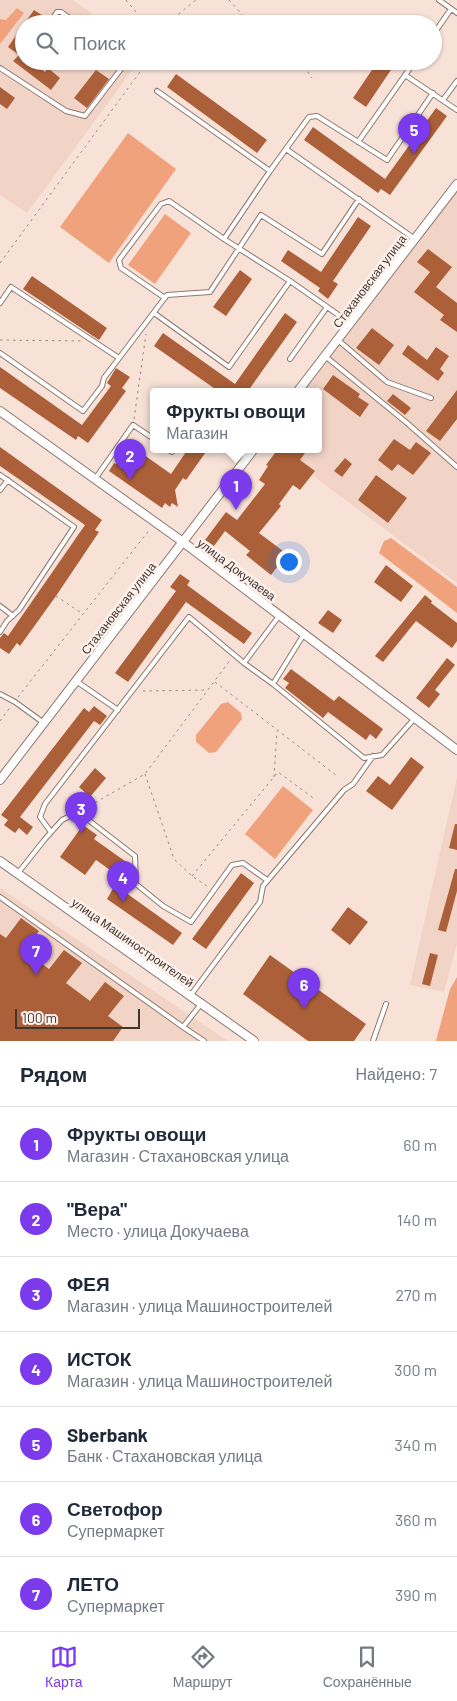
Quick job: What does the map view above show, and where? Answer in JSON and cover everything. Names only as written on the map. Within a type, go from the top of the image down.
[{"type":"street","name":"Стахановская улица","points":[[300,388],[457,184]]},
{"type":"street","name":"улица Докучаева","points":[[0,411],[183,542],[457,750]]},
{"type":"street","name":"Стахановская улица","points":[[0,780],[251,453]]},
{"type":"street","name":"улица Машиностроителей","points":[[0,861],[254,1041]]},
{"type":"lane","points":[[439,0],[457,13]]},
{"type":"lane","points":[[442,22],[451,9]]},
{"type":"lane","points":[[55,15],[57,12],[61,12],[65,15]]},
{"type":"lane","points":[[0,68],[66,111],[85,116],[120,70]]},
{"type":"lane","points":[[358,142],[409,70]]},
{"type":"lane","points":[[405,75],[457,110]]},
{"type":"lane","points":[[443,100],[457,81]]},
{"type":"lane","points":[[157,92],[270,171]]},
{"type":"lane","points":[[224,239],[309,117],[317,116],[387,160],[433,93]]},
{"type":"lane","points":[[286,149],[415,239]]},
{"type":"lane","points":[[0,353],[83,410],[102,386],[104,378],[167,295],[210,292],[261,215],[322,254],[359,199]]},
{"type":"lane","points":[[165,298],[121,268],[119,260],[161,204],[169,201],[290,281],[350,324]]},
{"type":"lane","points":[[154,312],[229,367],[290,281]]},
{"type":"lane","points":[[0,303],[11,287],[119,358]]},
{"type":"lane","points":[[290,359],[328,307]]},
{"type":"lane","points":[[338,340],[387,382],[431,398]]},
{"type":"lane","points":[[325,356],[407,423],[457,468]]},
{"type":"lane","points":[[94,480],[133,425],[150,436]]},
{"type":"lane","points":[[0,475],[74,527],[19,610],[7,621],[0,632]]},
{"type":"lane","points":[[0,490],[8,480]]},
{"type":"lane","points":[[0,606],[13,616]]},
{"type":"lane","points":[[244,663],[280,615]]},
{"type":"lane","points":[[51,832],[40,817],[45,804],[189,617],[364,758],[382,755],[415,718]]},
{"type":"lane","points":[[274,684],[304,634]]},
{"type":"lane","points":[[76,681],[118,710]]},
{"type":"lane","points":[[0,694],[15,702],[44,723]]},
{"type":"lane","points":[[190,996],[260,902],[263,886],[267,880],[344,790],[354,784],[374,756]]},
{"type":"lane","points":[[18,873],[62,820],[78,812],[135,856],[136,884],[163,906],[190,922],[232,865],[243,863],[267,880]]},
{"type":"lane","points":[[0,897],[204,1041]]},
{"type":"lane","points":[[183,1027],[201,1004]]},
{"type":"lane","points":[[373,1041],[386,1004]]},
{"type":"path","points":[[126,0],[138,15]]},
{"type":"path","points":[[177,15],[196,0]]},
{"type":"path","points":[[229,0],[243,15]]},
{"type":"path","points":[[0,263],[141,70]]},
{"type":"path","points":[[306,70],[312,78]]},
{"type":"path","points":[[133,425],[148,320]]},
{"type":"path","points":[[0,340],[92,340]]},
{"type":"path","points":[[0,721],[155,522]]},
{"type":"path","points":[[56,596],[84,614]]},
{"type":"path","points":[[78,812],[145,774],[234,655]]},
{"type":"path","points":[[215,681],[337,776]]},
{"type":"path","points":[[143,691],[208,690]]},
{"type":"path","points":[[274,778],[277,730]]},
{"type":"path","points":[[192,876],[278,772],[316,800]]},
{"type":"path","points":[[145,774],[174,859],[192,876],[213,891]]},
{"type":"shaded area","points":[[0,0],[73,0],[94,15],[15,15],[15,70],[132,70],[27,213],[0,195]]},
{"type":"shaded area","points":[[17,8],[24,13],[22,15],[15,15],[15,25],[0,44],[0,19],[6,20]]},
{"type":"shaded area","points":[[128,133],[176,169],[109,263],[60,227]]},
{"type":"shaded area","points":[[457,188],[457,583],[282,453],[322,453],[322,388],[301,388]]},
{"type":"shaded area","points":[[165,214],[191,233],[155,284],[128,265]]},
{"type":"shaded area","points":[[391,538],[457,587],[457,613],[379,553],[384,541]]},
{"type":"shaded area","points":[[228,702],[241,713],[242,719],[216,752],[209,753],[196,742],[196,735],[221,704]]},
{"type":"shaded area","points":[[457,777],[457,944],[444,992],[410,985]]},
{"type":"shaded area","points":[[283,786],[313,810],[275,859],[245,834]]},
{"type":"shaded area","points":[[0,888],[228,1041],[0,1041]]},
{"type":"shaded area","points":[[457,977],[457,1041],[436,1041],[450,989]]},
{"type":"building","points":[[34,10],[42,15],[30,15]]},
{"type":"building","points":[[15,37],[15,52],[8,47]]},
{"type":"building","points":[[25,70],[42,70],[45,72],[50,70],[60,78],[51,90]]},
{"type":"building","points":[[96,70],[109,79],[87,108],[74,98]]},
{"type":"building","points":[[372,70],[391,70],[366,107],[353,98]]},
{"type":"building","points":[[176,74],[267,140],[257,153],[167,87]]},
{"type":"building","points":[[0,87],[15,98],[7,109],[0,104]]},
{"type":"building","points":[[436,108],[447,116],[390,195],[381,189],[378,193],[304,140],[313,127],[385,179]]},
{"type":"building","points":[[358,217],[371,226],[333,281],[338,284],[328,299],[318,291],[320,288],[281,261],[288,250],[321,272]]},
{"type":"building","points":[[428,249],[452,267],[436,287],[457,303],[457,332],[440,320],[444,315],[414,292],[430,272],[417,262]]},
{"type":"building","points":[[240,270],[252,279],[226,316],[213,307]]},
{"type":"building","points":[[32,276],[107,328],[99,340],[23,289]]},
{"type":"building","points":[[285,313],[297,322],[250,388],[214,388],[154,346],[163,333],[235,384]]},
{"type":"building","points":[[372,328],[394,345],[379,365],[356,348]]},
{"type":"building","points":[[408,345],[427,360],[436,347],[449,356],[440,369],[444,373],[438,381],[402,354]]},
{"type":"building","points":[[0,367],[82,425],[111,386],[107,383],[116,368],[130,377],[122,388],[126,391],[88,443],[78,436],[76,440],[0,388]]},
{"type":"building","points":[[333,375],[360,394],[358,397],[369,404],[360,417],[323,389]]},
{"type":"building","points":[[457,390],[457,419],[440,441],[426,431]]},
{"type":"building","points":[[393,394],[411,408],[405,415],[387,401]]},
{"type":"building","points":[[394,439],[410,450],[416,442],[431,453],[413,475],[398,464],[392,471],[378,460]]},
{"type":"building","points":[[130,445],[171,474],[185,453],[205,453],[186,480],[183,478],[175,490],[178,507],[172,503],[170,507],[165,503],[162,508],[109,471],[114,463],[116,464]]},
{"type":"building","points":[[0,447],[102,520],[95,530],[99,532],[56,596],[20,646],[17,643],[9,654],[0,648],[0,638],[4,633],[8,636],[85,525],[0,466]]},
{"type":"building","points":[[275,453],[305,453],[300,460],[315,471],[300,490],[293,485],[279,504],[281,506],[259,533],[287,554],[271,575],[246,555],[250,551],[225,531],[214,546],[205,540],[226,512],[237,520],[265,484],[259,480],[268,466],[266,465]]},
{"type":"building","points":[[345,458],[352,464],[342,477],[334,471]]},
{"type":"building","points":[[376,475],[407,498],[388,523],[358,500]]},
{"type":"building","points":[[386,565],[413,586],[401,602],[374,582]]},
{"type":"building","points":[[180,574],[190,581],[187,585],[252,633],[244,644],[186,602],[128,682],[115,673],[176,591],[170,587]]},
{"type":"building","points":[[425,595],[432,601],[431,603],[457,623],[457,641],[452,648],[416,621],[383,662],[375,656]]},
{"type":"building","points":[[328,610],[342,620],[333,633],[318,623]]},
{"type":"building","points":[[447,658],[455,665],[435,690],[440,694],[429,708],[416,698]]},
{"type":"building","points":[[291,669],[334,701],[339,696],[383,729],[376,739],[370,734],[366,740],[328,712],[323,718],[285,688],[289,683],[283,679]]},
{"type":"building","points":[[94,706],[107,716],[100,725],[94,721],[20,817],[33,827],[27,835],[19,828],[15,833],[4,825],[8,820],[1,815],[84,708],[89,712]]},
{"type":"building","points":[[411,757],[424,767],[392,810],[366,791],[378,776],[390,785]]},
{"type":"building","points":[[95,768],[106,778],[90,797],[79,787]]},
{"type":"building","points":[[455,824],[457,824],[457,850],[449,848]]},
{"type":"building","points":[[83,825],[97,835],[94,839],[129,864],[120,877],[96,860],[85,875],[60,857]]},
{"type":"building","points":[[455,869],[457,869],[457,891],[446,932],[438,930]]},
{"type":"building","points":[[241,873],[254,883],[206,949],[192,939]]},
{"type":"building","points":[[115,885],[182,933],[173,945],[107,899]]},
{"type":"building","points":[[348,907],[368,922],[350,945],[331,930]]},
{"type":"building","points":[[21,918],[39,931],[25,951],[49,969],[64,950],[82,963],[66,983],[90,1001],[105,982],[124,996],[108,1016],[123,1027],[113,1041],[0,1041],[0,934],[6,938]]},
{"type":"building","points":[[430,953],[438,955],[430,986],[422,984]]},
{"type":"building","points":[[270,955],[366,1024],[354,1041],[308,1041],[243,994]]},
{"type":"place","name":"Sberbank","points":[[414,154]]},
{"type":"place","name":"\"Вера\"","points":[[130,480]]},
{"type":"place","name":"Фрукты овощи","points":[[236,510]]},
{"type":"place","name":"ФЕЯ","points":[[81,833]]},
{"type":"place","name":"ИСТОК","points":[[123,902]]},
{"type":"place","name":"ЛЕТО","points":[[36,975]]},
{"type":"place","name":"Светофор","points":[[304,1009]]}]
